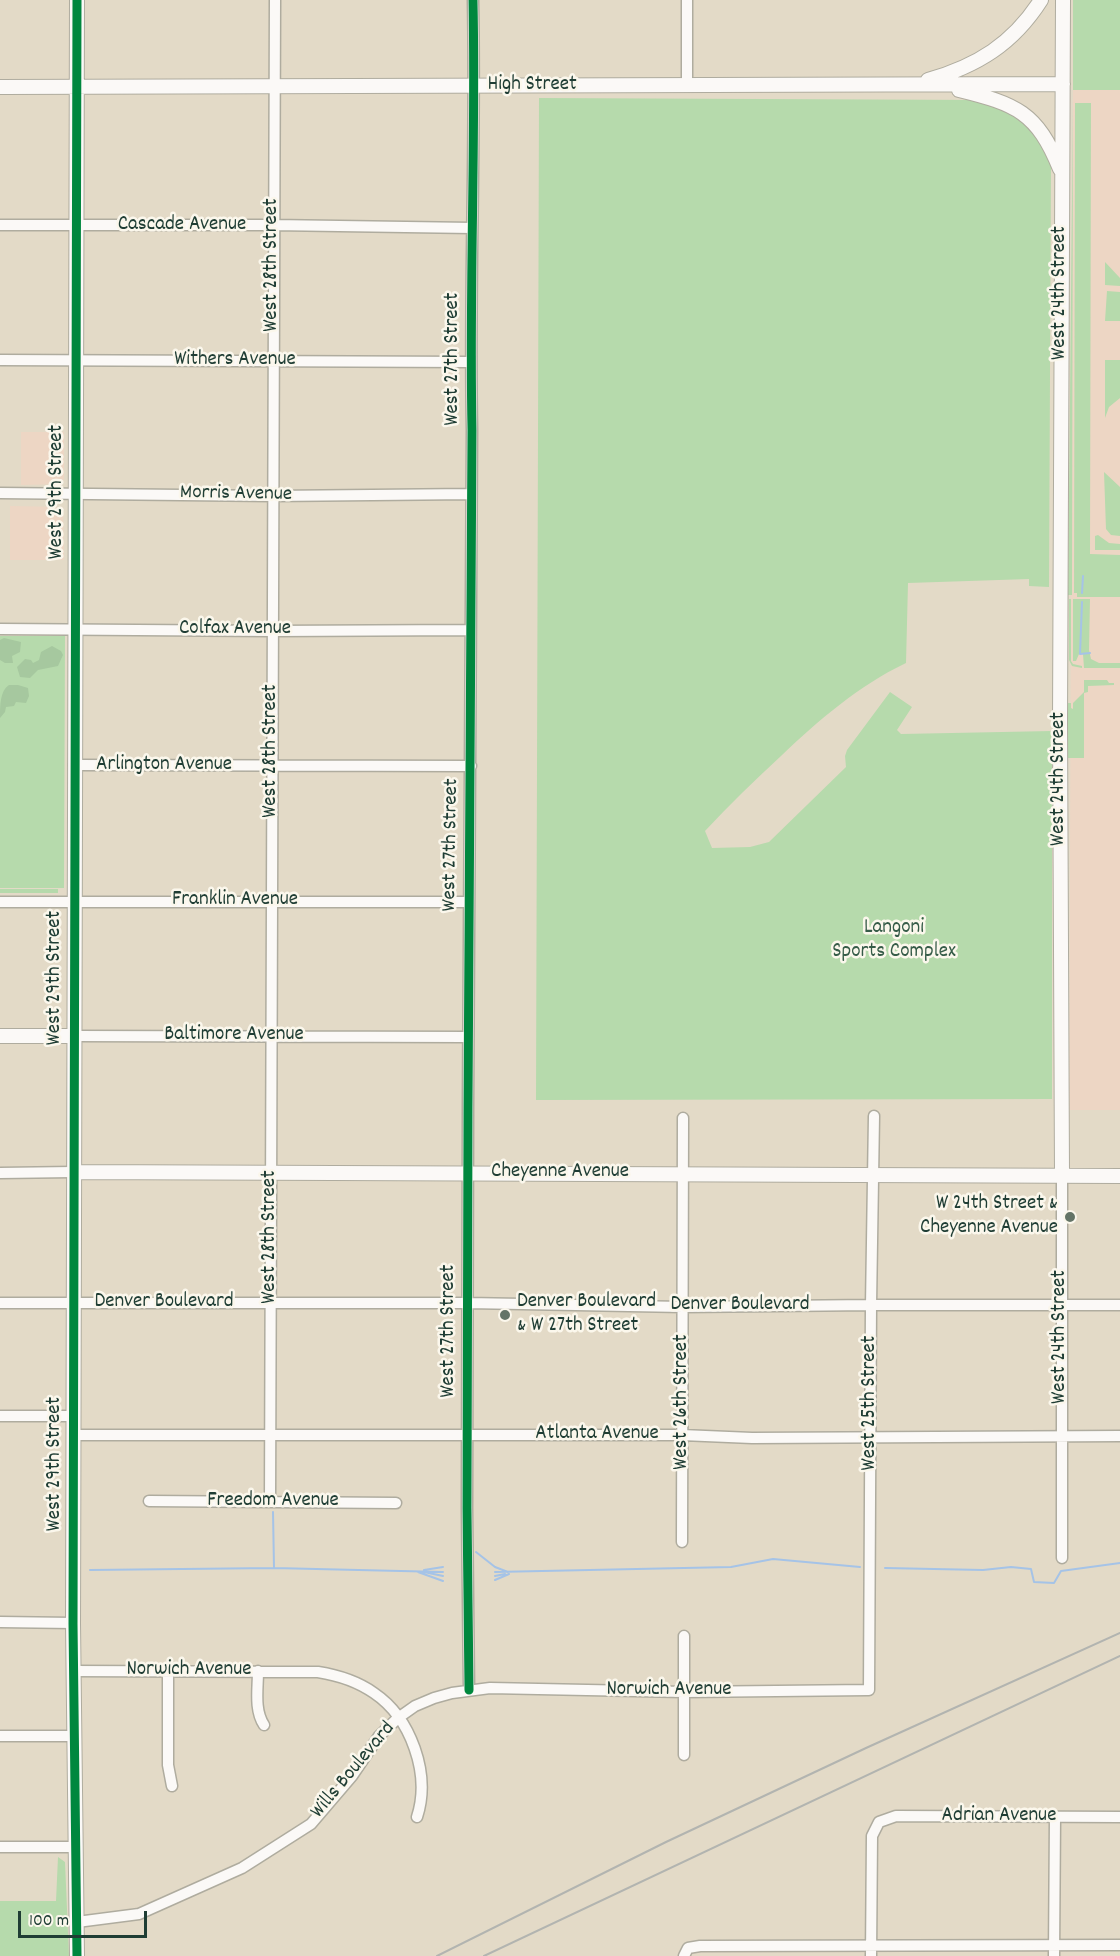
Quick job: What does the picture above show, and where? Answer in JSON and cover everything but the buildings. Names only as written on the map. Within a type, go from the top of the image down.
[{"type":"street","name":"West 29th Street","points":[[77,0],[73,1623],[77,1956]]},
{"type":"street","name":"West 28th Street","points":[[270,1501],[275,0]]},
{"type":"street","name":"West 27th Street","points":[[469,1690],[468,1037],[473,0]]},
{"type":"street","points":[[687,0],[687,85]]},
{"type":"street","points":[[918,85],[994,52],[1017,31],[1041,0]]},
{"type":"street","name":"West 24th Street","points":[[1062,1558],[1060,722],[1063,0]]},
{"type":"street","name":"High Street","points":[[0,87],[1063,84]]},
{"type":"street","points":[[918,85],[956,90],[999,100],[1027,116],[1050,144],[1062,175]]},
{"type":"street","name":"Cascade Avenue","points":[[0,225],[472,228]]},
{"type":"street","name":"Withers Avenue","points":[[0,360],[470,362]]},
{"type":"street","name":"Morris Avenue","points":[[0,493],[273,496],[471,494]]},
{"type":"street","name":"Colfax Avenue","points":[[0,629],[470,630]]},
{"type":"street","name":"Arlington Avenue","points":[[74,765],[471,766]]},
{"type":"street","name":"Franklin Avenue","points":[[0,902],[469,902]]},
{"type":"street","name":"Baltimore Avenue","points":[[0,1036],[468,1037]]},
{"type":"street","name":"West 25th Street","points":[[870,1690],[874,1116]]},
{"type":"street","name":"West 26th Street","points":[[682,1542],[683,1118]]},
{"type":"street","name":"Cheyenne Avenue","points":[[0,1173],[468,1172],[1120,1176]]},
{"type":"street","name":"Denver Boulevard","points":[[0,1303],[468,1303],[683,1307],[1120,1305]]},
{"type":"street","points":[[0,1416],[74,1416]]},
{"type":"street","name":"Atlanta Avenue","points":[[74,1435],[1120,1436]]},
{"type":"street","name":"Freedom Avenue","points":[[149,1501],[396,1503]]},
{"type":"street","points":[[0,1622],[73,1623]]},
{"type":"street","points":[[684,1636],[684,1755]]},
{"type":"street","name":"Norwich Avenue","points":[[74,1671],[258,1671],[332,1674],[348,1679],[374,1693],[387,1704],[412,1743],[421,1773],[422,1802],[417,1817]]},
{"type":"street","points":[[258,1671],[258,1710],[264,1725]]},
{"type":"street","points":[[168,1672],[168,1765],[172,1786]]},
{"type":"street","name":"Norwich Avenue","points":[[469,1690],[490,1688],[684,1692],[870,1690]]},
{"type":"street","name":"Wills Boulevard","points":[[77,1922],[139,1914],[171,1902],[242,1868],[311,1824],[351,1776],[379,1736],[398,1718],[415,1706],[469,1690]]},
{"type":"street","points":[[0,1736],[74,1736]]},
{"type":"street","name":"Adrian Avenue","points":[[872,1951],[872,1836],[879,1822],[896,1816],[1120,1817]]},
{"type":"street","points":[[1054,1951],[1055,1817]]},
{"type":"street","points":[[0,1847],[76,1847]]},
{"type":"street","points":[[686,1952],[700,1946],[872,1951],[1054,1951],[1120,1946]]},
{"type":"shaded area","points":[[1073,90],[1120,90],[1120,1110],[1069,1110]]},
{"type":"shaded area","points":[[21,432],[64,432],[64,479],[62,484],[21,485]]},
{"type":"shaded area","points":[[10,506],[63,507],[64,560],[10,560]]},
{"type":"green space","points":[[1073,0],[1120,0],[1120,90],[1073,90]]},
{"type":"green space","name":"Langoni Sports Complex","points":[[539,98],[982,100],[995,104],[1031,126],[1051,161],[1049,587],[1029,586],[1029,579],[908,583],[906,663],[855,693],[825,717],[752,783],[705,831],[712,848],[750,847],[769,842],[846,767],[847,750],[890,692],[912,707],[897,730],[901,734],[1052,731],[1052,1099],[536,1100]]},
{"type":"green space","points":[[1073,103],[1072,595],[1068,595]]},
{"type":"green space","points":[[1075,103],[1091,103],[1090,554],[1120,555],[1120,597],[1077,597],[1077,593],[1074,593]]},
{"type":"green space","points":[[1105,262],[1120,278],[1120,286],[1105,285]]},
{"type":"green space","points":[[1107,291],[1120,292],[1120,321],[1105,321]]},
{"type":"green space","points":[[1105,360],[1120,360],[1120,398],[1109,407],[1105,418]]},
{"type":"green space","points":[[1104,472],[1120,487],[1120,536],[1111,535],[1106,529]]},
{"type":"green space","points":[[1098,535],[1109,543],[1120,544],[1120,550],[1095,550],[1095,536]]},
{"type":"green space","points":[[1069,599],[1071,599],[1071,661],[1082,668],[1072,666],[1069,660]]},
{"type":"green space","points":[[1073,599],[1090,599],[1089,650],[1091,659],[1099,663],[1120,663],[1120,668],[1084,668],[1083,654],[1079,654],[1076,661],[1073,661]]},
{"type":"green space","points":[[0,636],[65,636],[64,888],[0,888]]},
{"type":"green space","points":[[4,638],[21,642],[20,652],[12,656],[13,663],[0,660],[0,640]]},
{"type":"green space","points":[[52,646],[61,651],[63,655],[58,666],[38,670],[30,678],[20,677],[17,667],[25,659],[33,663],[39,660],[41,652]]},
{"type":"green space","points":[[1084,680],[1107,680],[1114,685],[1088,686],[1088,692],[1084,693],[1084,758],[1068,758],[1068,703],[1071,703],[1073,709],[1073,703],[1084,692]]},
{"type":"green space","points":[[9,685],[28,688],[29,696],[26,703],[16,702],[14,706],[6,707],[0,718],[2,695]]},
{"type":"green space","points":[[0,889],[58,889],[58,893],[0,893]]},
{"type":"green space","points":[[58,1857],[65,1862],[69,1956],[0,1956],[0,1901],[56,1901]]},
{"type":"waterway","points":[[1082,593],[1083,576]]},
{"type":"waterway","points":[[1082,602],[1080,654],[1090,653]]},
{"type":"waterway","points":[[273,1512],[274,1568]]},
{"type":"waterway","points":[[476,1552],[495,1567],[508,1572]]},
{"type":"waterway","points":[[495,1572],[731,1567],[773,1559],[860,1567]]},
{"type":"waterway","points":[[885,1568],[983,1570],[1011,1567],[1031,1569],[1034,1582],[1054,1583],[1061,1571],[1120,1563]]},
{"type":"waterway","points":[[424,1570],[443,1567]]},
{"type":"waterway","points":[[90,1570],[274,1568],[443,1572]]},
{"type":"waterway","points":[[418,1572],[443,1581]]},
{"type":"waterway","points":[[424,1572],[443,1576]]},
{"type":"waterway","points":[[495,1576],[505,1574]]},
{"type":"waterway","points":[[495,1580],[509,1574]]},
{"type":"railway","points":[[437,1956],[666,1842],[1120,1633]]},
{"type":"railway","points":[[484,1956],[1120,1656]]},
{"type":"cycle path","points":[[77,0],[73,1623],[77,1956]]},
{"type":"cycle path","points":[[469,1690],[467,1508],[473,0]]},
{"type":"place","name":"W 24th Street & Cheyenne Avenue","points":[[1070,1217]]},
{"type":"place","name":"Denver Boulevard & W 27th Street","points":[[505,1315]]}]
